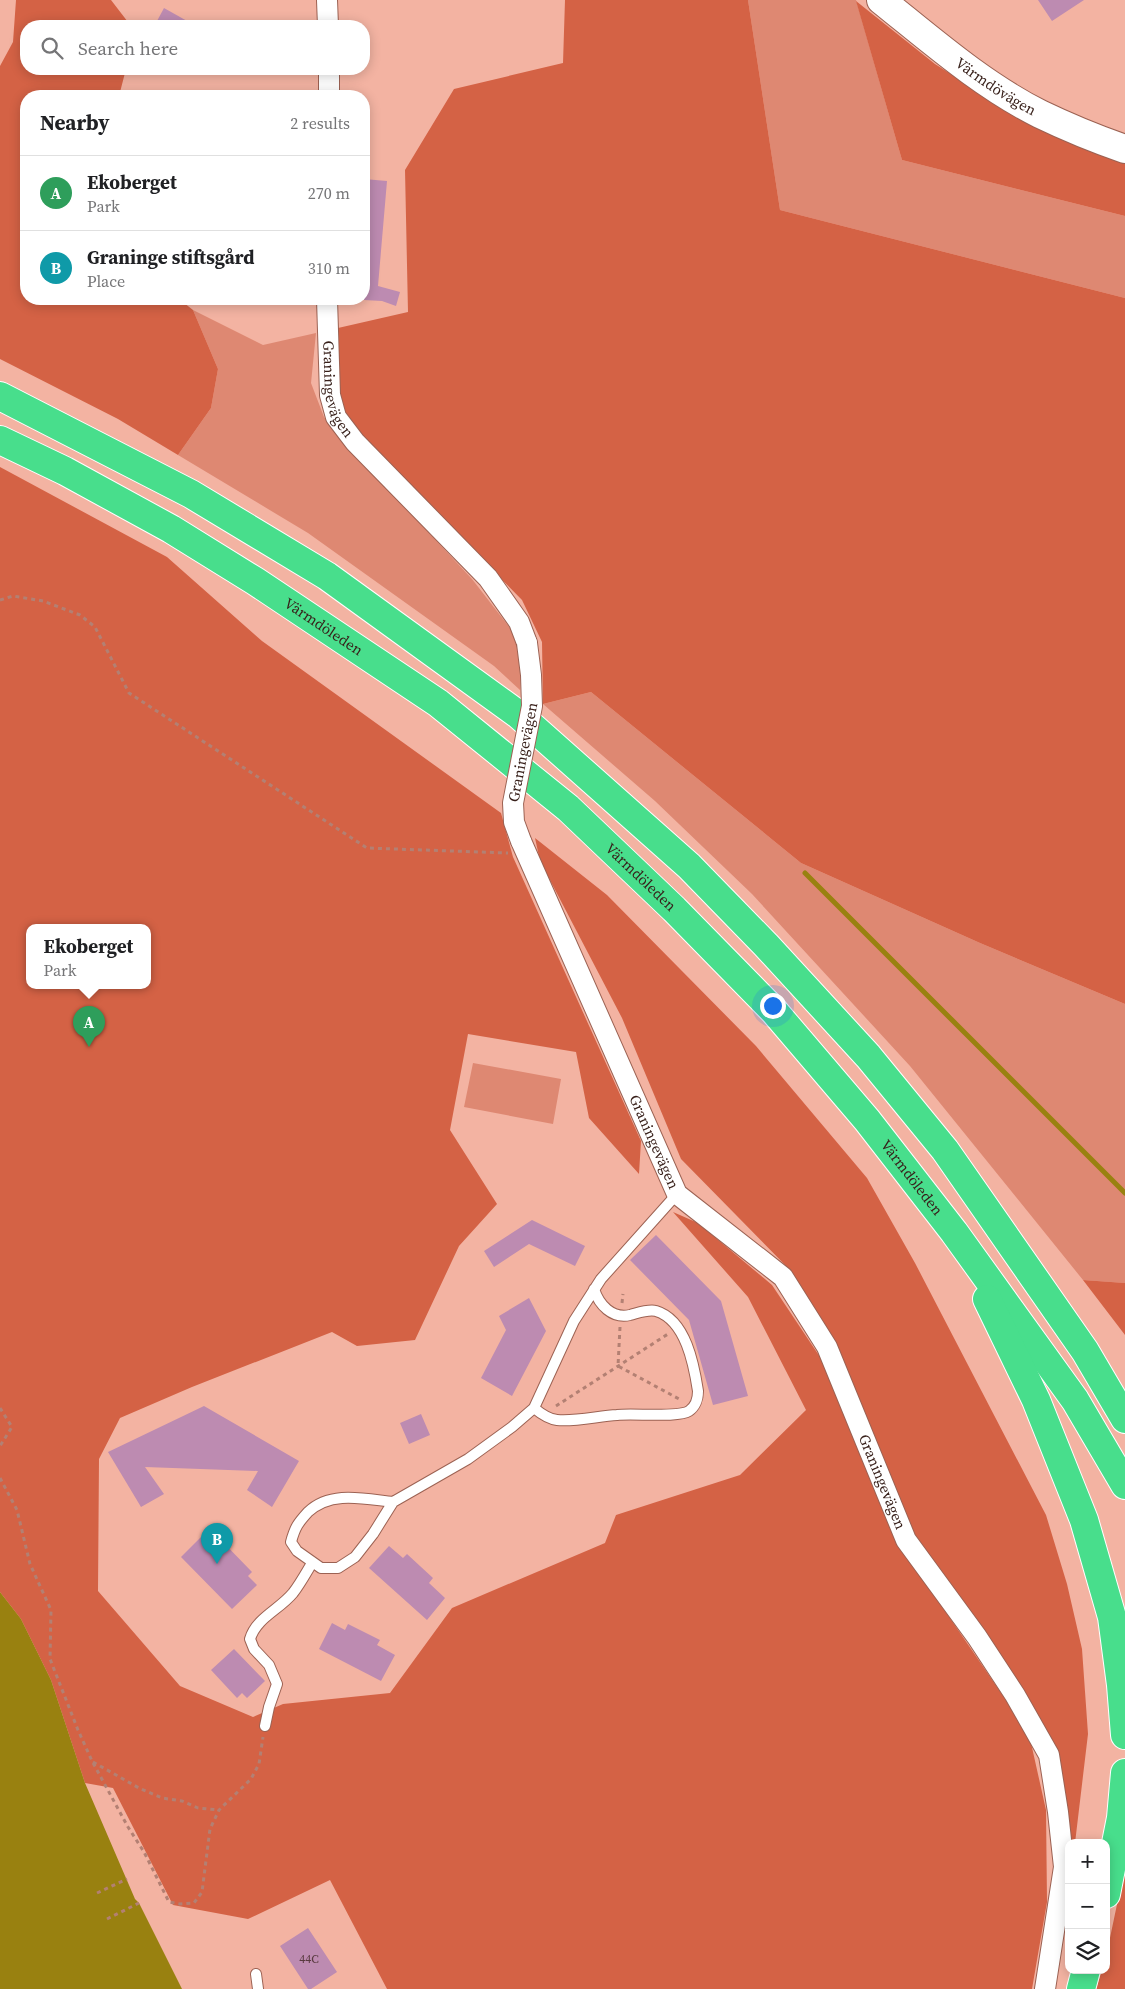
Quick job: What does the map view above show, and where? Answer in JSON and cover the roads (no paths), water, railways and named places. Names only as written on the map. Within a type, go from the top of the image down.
[{"type":"highway","points":[[0,396],[191,494],[327,576],[518,714],[688,866],[766,945],[868,1056],[944,1150],[1084,1351],[1125,1419]]},
{"type":"highway","name":"Värmdöleden","points":[[0,440],[64,471],[172,529],[255,581],[438,703],[568,808],[674,909],[774,1011],[867,1120],[954,1232],[1075,1400],[1125,1485]]},
{"type":"highway","points":[[954,1232],[1036,1400],[1084,1520],[1112,1617],[1122,1686],[1125,1735]]},
{"type":"highway","points":[[1108,1884],[1121,1818],[1125,1773]]},
{"type":"highway","points":[[1081,1989],[1085,1974]]},
{"type":"main road","name":"Värmdövägen","points":[[881,0],[949,54],[1004,93],[1039,113],[1094,138],[1125,149]]},
{"type":"street","points":[[327,0],[328,20]]},
{"type":"street","points":[[329,75],[329,90]]},
{"type":"street","name":"Graningevägen","points":[[327,305],[330,395],[336,417],[355,442],[488,578],[519,622],[526,643],[531,674],[532,706],[513,803],[514,822],[678,1194],[783,1277],[827,1347],[906,1540],[977,1637],[1049,1754],[1064,1868],[1045,1989]]},
{"type":"lane","points":[[393,1502],[340,1498],[326,1500],[314,1507],[294,1527],[292,1542],[297,1551],[312,1563],[321,1568],[338,1568],[355,1557],[373,1534],[393,1502],[468,1459],[512,1427],[534,1408],[574,1322],[594,1289],[678,1194]]},
{"type":"lane","points":[[534,1408],[542,1415],[556,1420],[627,1414],[678,1414],[688,1412],[694,1407],[698,1394],[685,1337],[678,1327],[656,1311],[643,1311],[627,1316],[614,1314],[603,1308],[597,1300],[594,1289]]},
{"type":"lane","points":[[265,1726],[277,1684],[270,1665],[254,1649],[250,1639],[252,1630],[280,1608],[294,1592],[312,1563]]},
{"type":"lane","points":[[256,1974],[258,1989]]},
{"type":"waterway","points":[[805,873],[1125,1193]]},
{"type":"place","name":"Ekoberget","points":[[89,1047]]},
{"type":"place","name":"Graninge stiftsgård","points":[[217,1564]]}]
